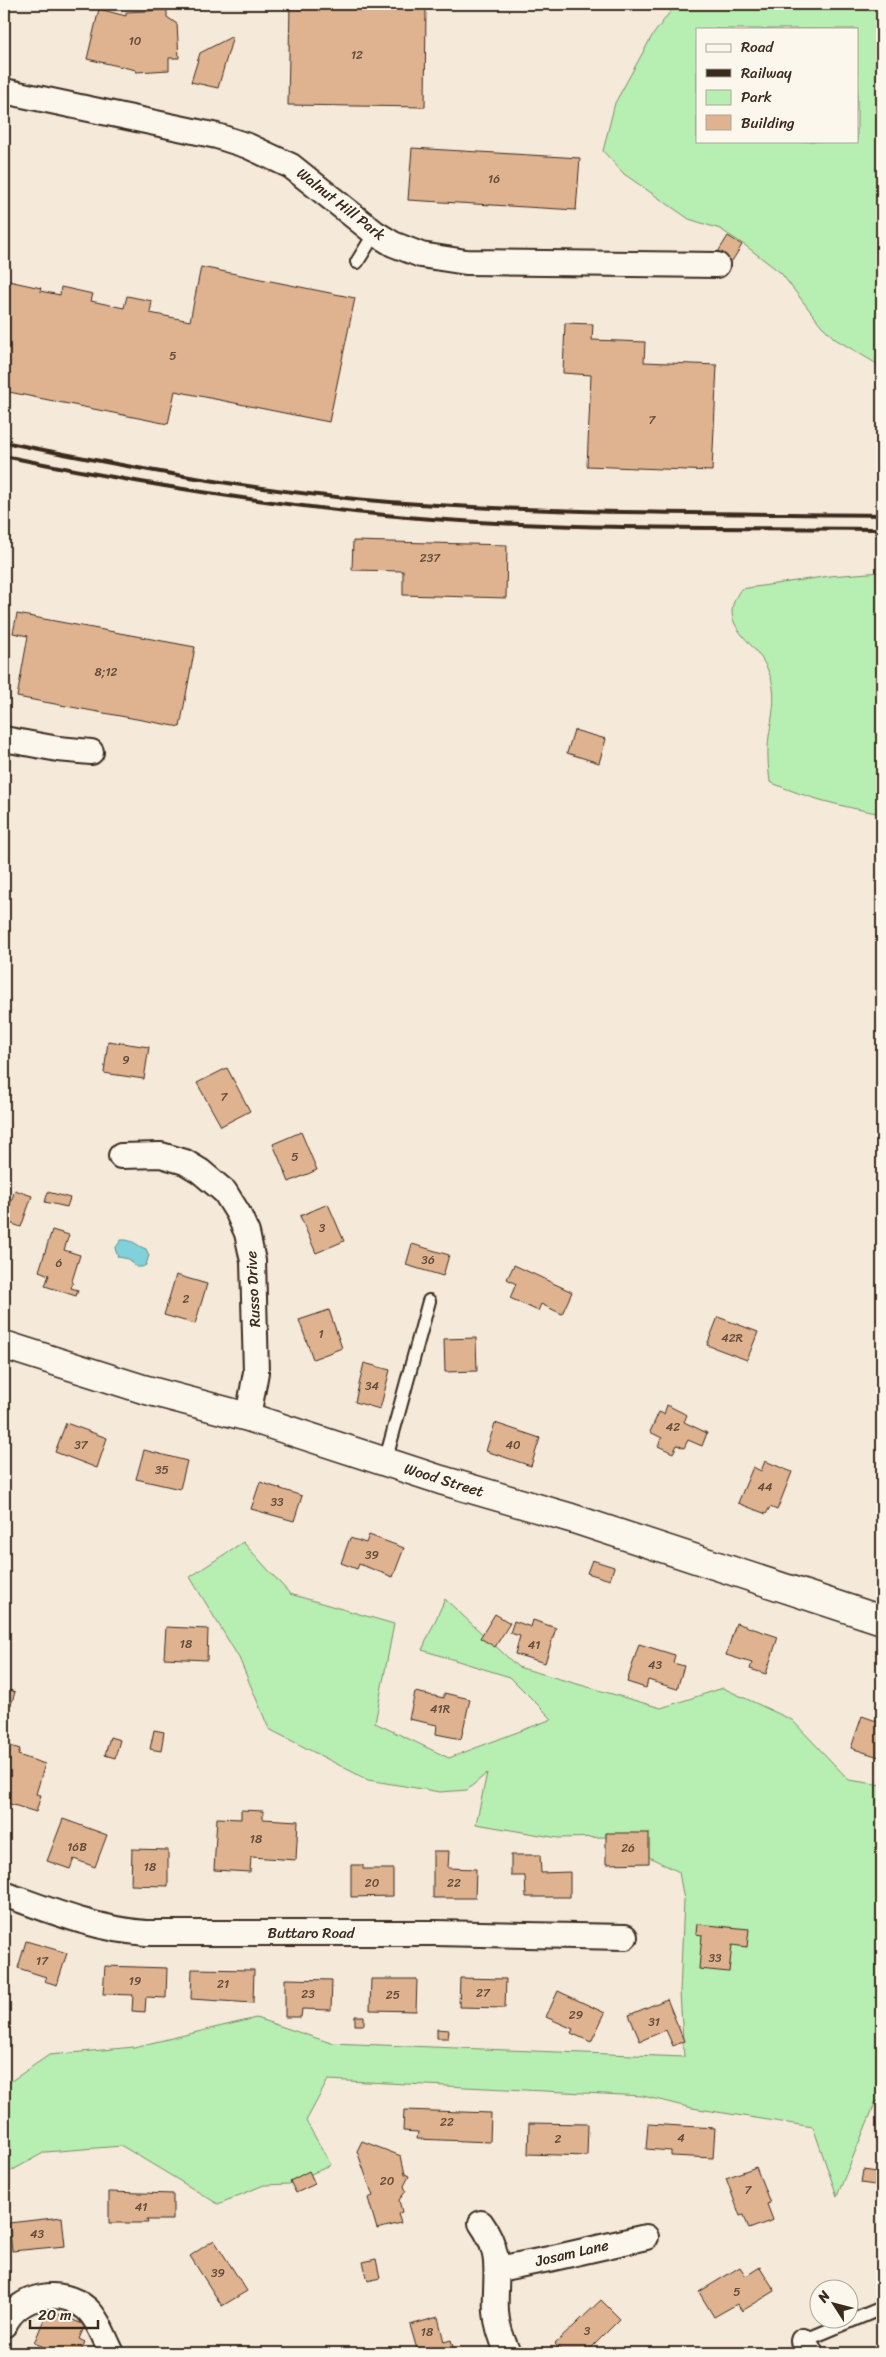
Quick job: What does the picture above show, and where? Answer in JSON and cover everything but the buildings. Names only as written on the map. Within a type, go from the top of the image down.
[{"type":"street","name":"Walnut Hill Park","points":[[4,91],[217,136],[248,146],[282,160],[300,172],[375,233],[410,251],[453,261],[717,265]]},
{"type":"street","points":[[4,739],[58,749],[91,752]]},
{"type":"street","name":"Russo Drive","points":[[121,1156],[161,1155],[185,1162],[200,1171],[224,1192],[238,1213],[247,1233],[254,1261],[256,1372],[248,1417]]},
{"type":"street","name":"Wood Street","points":[[4,1345],[143,1389],[248,1417],[385,1462],[581,1521],[882,1620]]},
{"type":"street","name":"Buttaro Road","points":[[4,1894],[92,1925],[121,1931],[146,1933],[434,1933],[625,1937]]},
{"type":"street","points":[[481,2223],[492,2239],[498,2269],[498,2323],[508,2353]]},
{"type":"street","name":"Josam Lane","points":[[498,2269],[549,2260],[646,2237]]},
{"type":"street","points":[[4,2325],[11,2314],[32,2299],[42,2296],[70,2299],[87,2309],[92,2315],[112,2353]]},
{"type":"lane","points":[[357,262],[375,233]]},
{"type":"lane","points":[[385,1462],[429,1301]]},
{"type":"lane","points":[[807,2347],[882,2308]]},
{"type":"green space","points":[[676,4],[882,4],[882,367],[835,339],[821,325],[781,273],[746,246],[720,229],[689,219],[624,174],[603,151],[615,103],[652,36]]},
{"type":"green space","points":[[882,572],[882,814],[797,793],[770,782],[768,747],[774,701],[773,685],[761,657],[739,631],[734,622],[732,612],[734,602],[741,589],[830,576]]},
{"type":"green space","points":[[243,1542],[290,1594],[394,1624],[375,1723],[449,1758],[552,1719],[510,1677],[422,1650],[445,1599],[518,1667],[661,1708],[723,1688],[792,1720],[849,1780],[882,1785],[882,1998],[878,2014],[882,2017],[882,2103],[876,2101],[837,2196],[813,2127],[692,2108],[643,2096],[328,2080],[306,2121],[331,2165],[289,2184],[264,2185],[218,2204],[122,2146],[45,2152],[4,2175],[4,2086],[49,2055],[134,2047],[256,2018],[331,2043],[684,2057],[680,1992],[684,1900],[679,1872],[609,1837],[558,1838],[476,1824],[487,1773],[467,1790],[440,1792],[368,1780],[269,1729],[239,1658],[190,1577]]},
{"type":"water","points":[[121,1240],[132,1242],[146,1249],[149,1255],[146,1265],[136,1267],[129,1259],[118,1257],[115,1249]]},
{"type":"railway","points":[[4,442],[196,478],[341,498],[452,506],[574,511],[882,515]]},
{"type":"railway","points":[[4,456],[194,491],[385,515],[509,524],[571,526],[882,529]]}]
